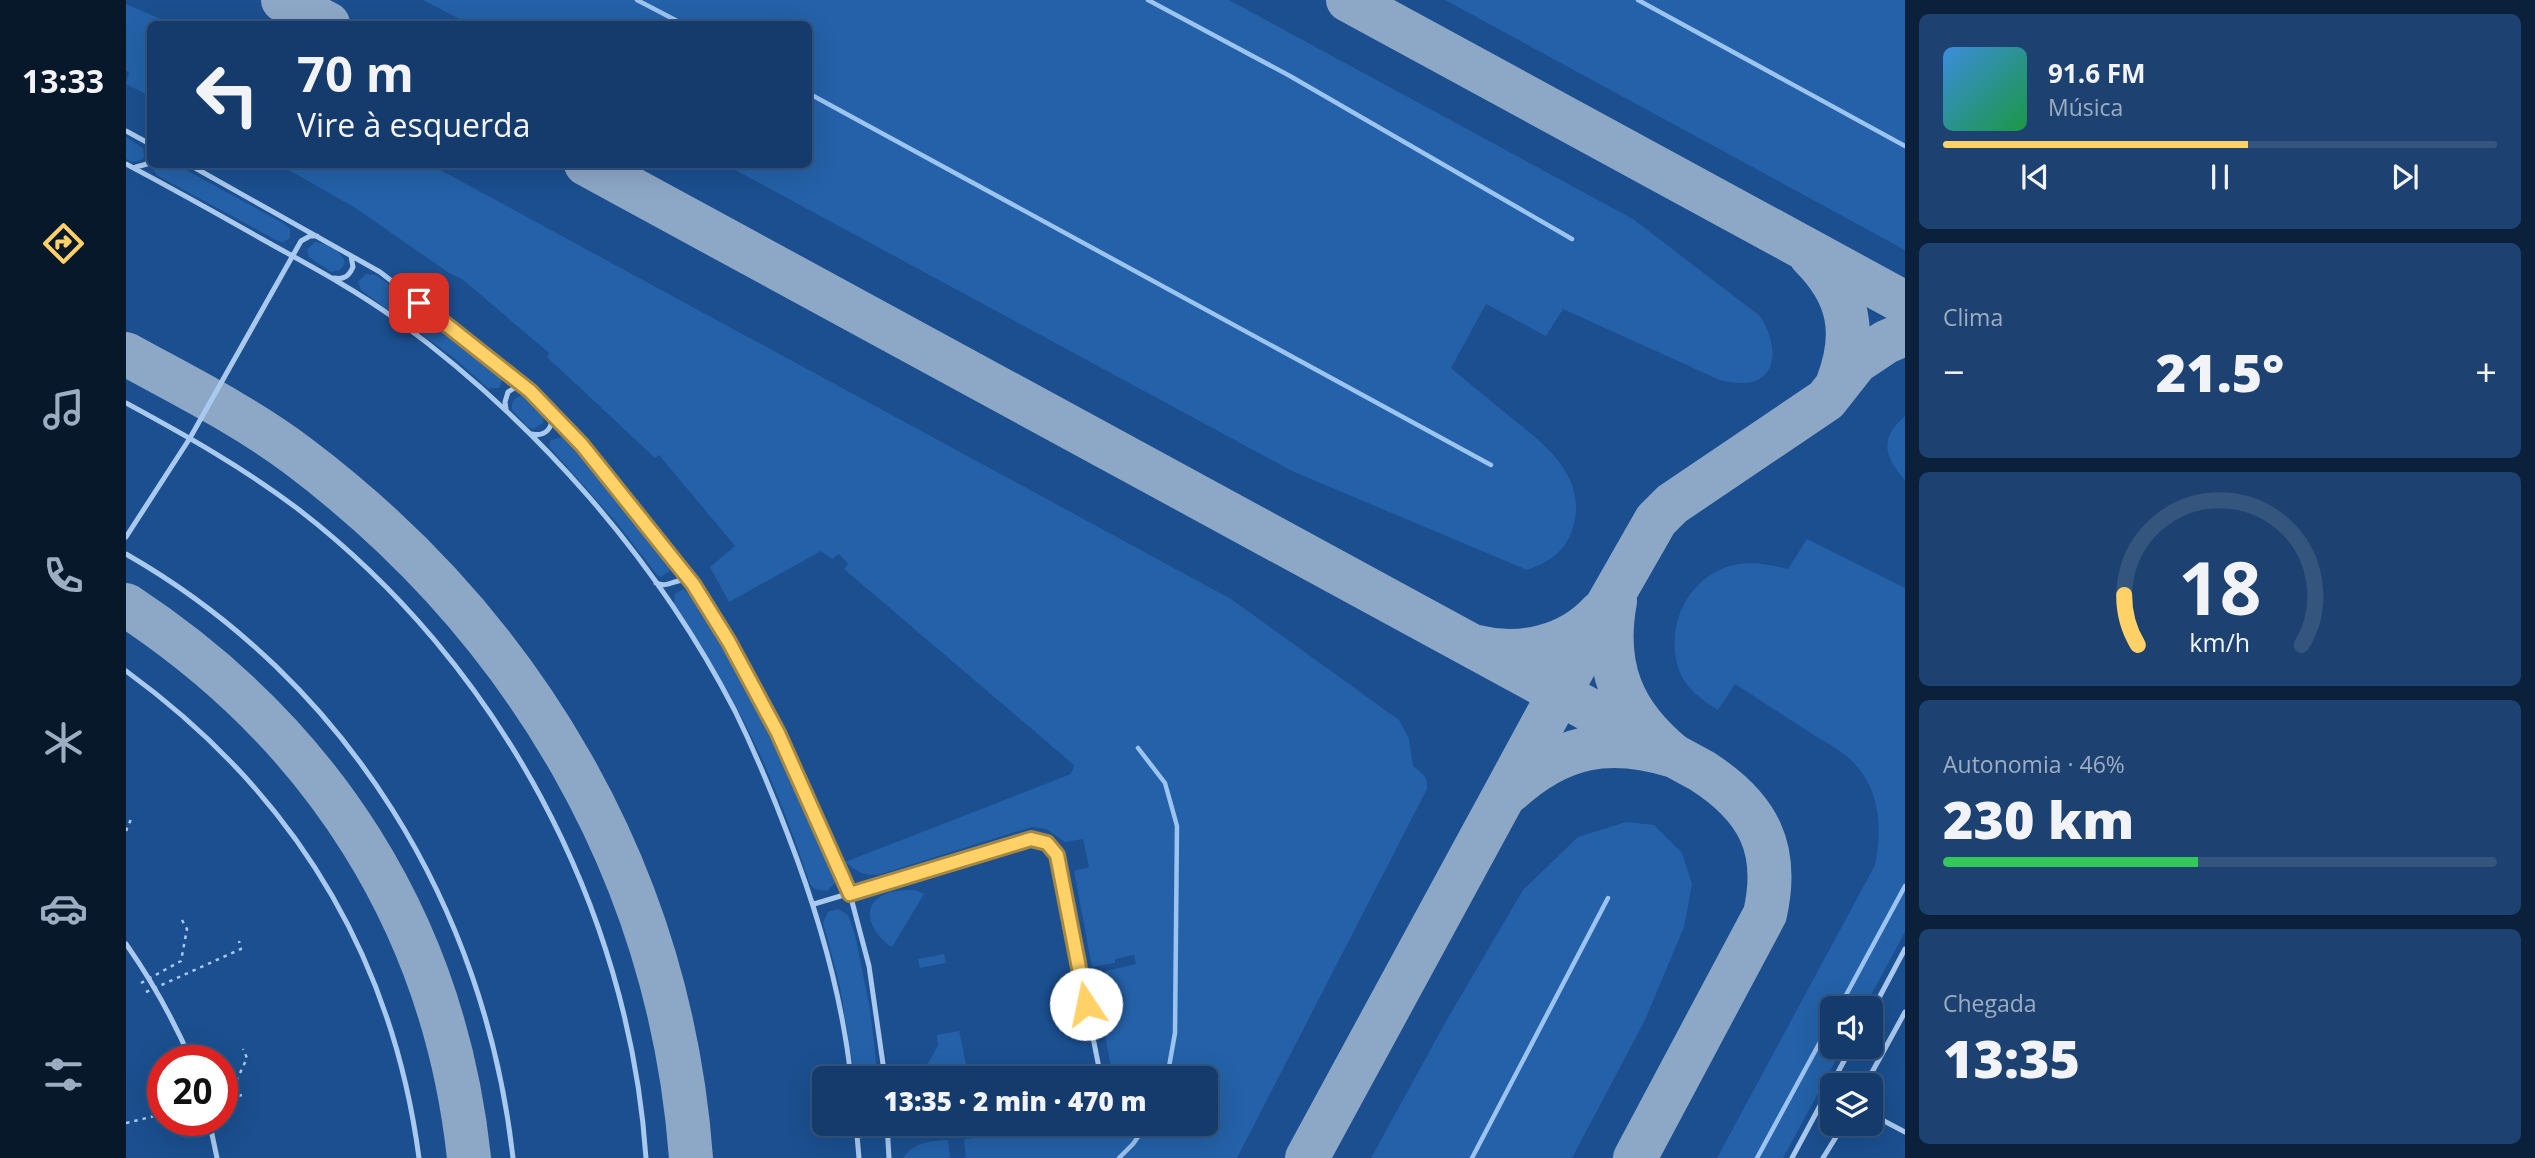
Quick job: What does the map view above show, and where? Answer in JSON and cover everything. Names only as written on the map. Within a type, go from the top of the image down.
[{"type":"lane","points":[[126,131],[147,142]]},
{"type":"lane","points":[[144,140],[147,144]]},
{"type":"lane","points":[[128,165],[143,166],[147,160]]},
{"type":"lane","points":[[128,165],[331,277],[405,327],[508,411],[592,501],[671,604],[734,710],[760,763],[814,904],[841,1015],[849,1066]]},
{"type":"lane","points":[[195,168],[380,272],[530,391],[582,445],[676,561],[709,608],[778,733],[850,894],[869,966],[883,1066]]},
{"type":"lane","points":[[126,537],[190,438],[293,256],[305,238],[320,237]]},
{"type":"lane","points":[[331,277],[345,278],[351,271],[353,262],[345,251]]},
{"type":"lane","points":[[508,411],[505,402],[508,392],[521,387],[530,391]]},
{"type":"lane","points":[[126,403],[190,438],[297,509],[364,566],[446,655],[475,693],[518,757],[572,861],[607,954],[632,1049],[646,1158]]},
{"type":"lane","points":[[526,430],[534,435],[548,432],[552,424],[548,411]]},
{"type":"lane","points":[[126,554],[194,599],[243,637],[287,677],[357,759],[413,842],[445,904],[481,997],[504,1090],[513,1158]]},
{"type":"lane","points":[[671,604],[668,594],[679,569],[676,561]]},
{"type":"lane","points":[[654,581],[662,586],[685,580],[693,584]]},
{"type":"lane","points":[[126,671],[181,716],[229,762],[278,816],[319,872],[351,927],[377,984],[413,1113],[419,1158]]},
{"type":"lane","points":[[814,904],[1031,839],[1047,843],[1057,855],[1099,1066]]},
{"type":"lane","points":[[126,944],[175,1022],[185,1045]]},
{"type":"lane","points":[[1880,996],[1905,949]]},
{"type":"lane","points":[[1872,1073],[1905,1012]]},
{"type":"lane","points":[[1792,1158],[1845,1059]]},
{"type":"lane","points":[[1883,1120],[1905,1132]]},
{"type":"lane","points":[[212,1136],[217,1158]]},
{"type":"lane","points":[[858,1136],[859,1158]]},
{"type":"lane","points":[[888,1136],[889,1158]]},
{"type":"lane","points":[[1824,1158],[1836,1136]]},
{"type":"path","points":[[126,831],[131,820]]},
{"type":"path","points":[[141,983],[181,961],[187,929],[182,920]]},
{"type":"path","points":[[146,992],[241,948],[239,941]]},
{"type":"path","points":[[238,1078],[247,1058],[243,1049]]},
{"type":"path","points":[[238,1096],[246,1094]]},
{"type":"path","points":[[126,1123],[147,1118]]},
{"type":"shaded area","points":[[423,0],[1229,0],[1633,219],[1760,316],[1770,339],[1771,364],[1761,378],[1752,382],[1722,381],[1563,309],[1546,336],[1486,304],[1451,368],[1548,449],[1568,475],[1574,490],[1574,524],[1563,548],[1544,563],[1527,570],[1292,471],[732,168],[812,168],[812,21],[463,21]]},
{"type":"shaded area","points":[[1445,0],[1905,0],[1905,250]]},
{"type":"shaded area","points":[[126,4],[165,21],[147,21],[147,94],[126,84],[129,72],[126,71]]},
{"type":"shaded area","points":[[126,137],[143,148],[142,160],[132,162],[126,159]]},
{"type":"shaded area","points":[[154,168],[182,168],[283,223],[290,229],[290,238],[283,242],[278,241],[158,176]]},
{"type":"shaded area","points":[[285,168],[437,168],[1231,599],[1399,720],[1409,739],[1413,766],[1422,773],[1427,789],[1237,1158],[966,1158],[964,1139],[996,1136],[1218,1136],[1218,1066],[1111,1066],[1095,983],[1108,980],[1106,971],[1136,964],[1134,955],[1115,959],[1115,963],[1092,967],[1074,871],[1089,867],[1083,839],[1065,842],[1046,829],[1032,827],[881,874],[862,873],[845,862],[1071,774],[1074,765],[844,569],[848,564],[839,554],[832,559],[821,551],[729,602],[710,567],[735,546],[659,455],[655,458],[547,357],[549,353],[462,279],[449,273],[354,207]]},
{"type":"shaded area","points":[[315,242],[329,246],[341,255],[345,263],[340,270],[331,272],[309,257],[307,250]]},
{"type":"shaded area","points":[[366,274],[376,275],[499,369],[503,378],[499,388],[488,388],[454,358],[361,290],[358,282]]},
{"type":"shaded area","points":[[525,395],[536,402],[543,414],[543,423],[534,429],[528,427],[512,410],[515,399]]},
{"type":"shaded area","points":[[1905,416],[1905,480],[1892,463],[1887,448],[1891,432]]},
{"type":"shaded area","points":[[566,436],[670,561],[671,570],[661,577],[657,575],[617,523],[551,449],[551,440]]},
{"type":"shaded area","points":[[1807,539],[1905,588],[1905,932],[1870,996],[1820,996],[1820,1059],[1837,1059],[1829,1073],[1820,1073],[1820,1090],[1783,1158],[1717,1158],[1875,865],[1879,825],[1877,811],[1870,786],[1854,763],[1735,684],[1718,710],[1693,692],[1682,677],[1676,660],[1675,642],[1682,608],[1691,593],[1703,581],[1717,571],[1748,563],[1788,569]]},
{"type":"shaded area","points":[[683,589],[694,597],[751,695],[835,877],[835,883],[827,891],[815,889],[810,884],[778,796],[749,731],[674,604],[675,594]]},
{"type":"shaded area","points":[[1626,822],[1654,825],[1682,853],[1692,884],[1684,927],[1645,1020],[1572,1158],[1371,1158],[1449,1016],[1523,890],[1578,837]]},
{"type":"shaded area","points":[[915,890],[924,894],[892,947],[875,930],[870,916],[871,908],[874,902],[885,894]]},
{"type":"shaded area","points":[[838,909],[848,915],[855,935],[870,1009],[877,1066],[853,1066],[840,987],[823,922],[828,912]]},
{"type":"shaded area","points":[[944,954],[946,963],[920,968],[918,959]]},
{"type":"shaded area","points":[[959,1031],[966,1066],[926,1066],[938,1046],[937,1035]]},
{"type":"shaded area","points":[[948,1140],[950,1158],[903,1158],[917,1146]]},
{"type":"waterway","points":[[637,0],[677,21]]},
{"type":"waterway","points":[[1148,0],[1290,76],[1572,239]]},
{"type":"waterway","points":[[1638,0],[1905,146]]},
{"type":"waterway","points":[[812,95],[1491,465]]},
{"type":"waterway","points":[[1138,748],[1165,783],[1177,826],[1175,1033],[1169,1066]]},
{"type":"waterway","points":[[1845,996],[1905,886]]},
{"type":"waterway","points":[[1472,1158],[1608,898]]},
{"type":"waterway","points":[[1757,1158],[1820,1042]]},
{"type":"waterway","points":[[1119,1158],[1139,1136]]},
{"type":"taxiway","points":[[283,0],[322,21]]},
{"type":"taxiway","points":[[1348,0],[1905,303]]},
{"type":"taxiway","points":[[593,168],[1702,771],[1738,799],[1760,831],[1766,849],[1769,890],[1765,914],[1635,1158]]},
{"type":"taxiway","points":[[1811,256],[1834,285],[1846,316],[1847,349],[1837,385]]},
{"type":"taxiway","points":[[1307,1158],[1656,520],[1672,504],[1826,400],[1856,362],[1886,342],[1905,334]]},
{"type":"taxiway","points":[[126,354],[236,415],[298,456],[379,524],[452,598],[517,678],[572,764],[617,856],[653,952],[677,1053],[691,1158]]},
{"type":"taxiway","points":[[1510,791],[1548,763],[1587,749],[1628,747],[1674,756],[1641,723],[1620,688],[1612,647],[1615,601]]},
{"type":"taxiway","points":[[126,605],[196,656],[259,713],[314,775],[362,842],[401,914],[432,991],[455,1072],[469,1158]]},
{"type":"taxiway","points":[[1478,647],[1511,651],[1544,646],[1574,634],[1600,613]]},
{"type":"route","points":[[419,303],[530,391],[582,445],[693,584],[729,642],[778,733],[850,894],[1031,839],[1040,839],[1054,848],[1057,855],[1086,1004]]}]
